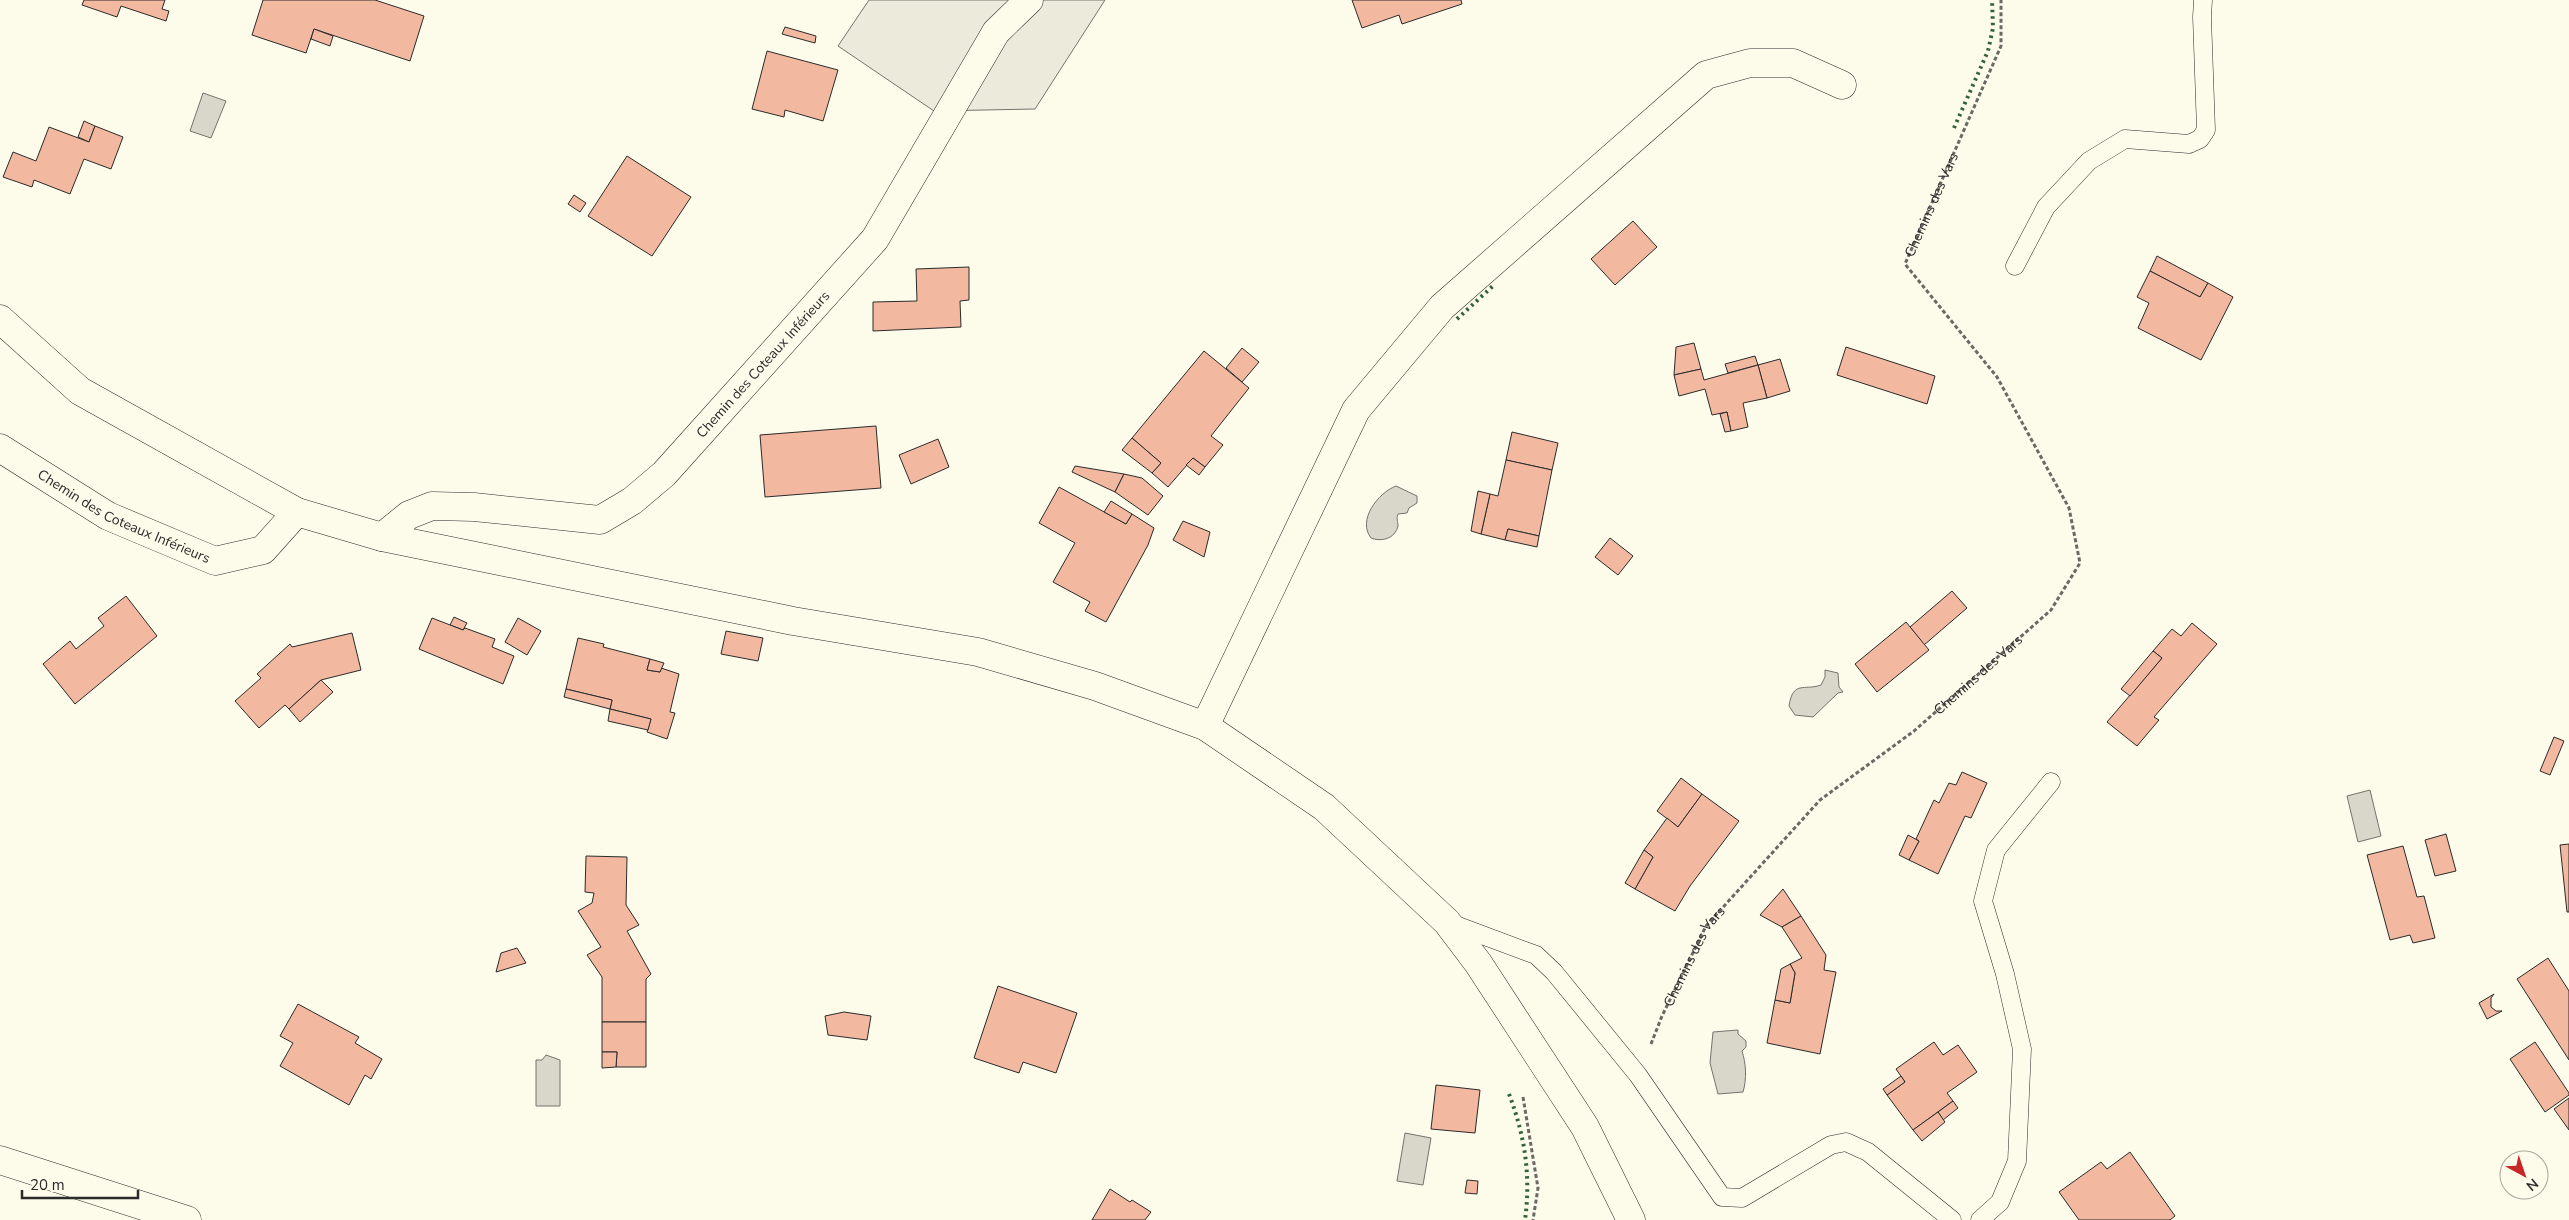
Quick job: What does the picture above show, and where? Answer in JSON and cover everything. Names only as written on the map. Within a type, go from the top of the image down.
[{"type":"street","name":"Chemin des Coteaux Inférieurs","points":[[382,537],[410,515],[432,506],[474,507],[600,520],[632,501],[664,474],[875,239],[996,32],[1030,0]]},
{"type":"street","points":[[1205,726],[1356,410],[1442,307],[1706,75],[1750,63],[1792,63],[1842,85]]},
{"type":"street","points":[[0,319],[80,391],[297,512],[382,537],[793,621],[978,652],[1096,686],[1205,726],[1324,807],[1447,922],[1478,963],[1585,1127],[1631,1220]]},
{"type":"street","name":"Chemin des Coteaux Inférieurs","points":[[0,448],[108,516],[214,561],[263,550],[297,512]]},
{"type":"street","points":[[0,1160],[187,1220]]},
{"type":"lane","points":[[2015,266],[2046,207],[2089,161],[2125,140],[2189,144],[2200,139],[2206,130],[2203,0]]},
{"type":"lane","points":[[1980,1220],[2000,1202],[2017,1161],[2022,1049],[2005,974],[1982,901],[1996,850],[2050,782]]},
{"type":"lane","points":[[1447,922],[1536,954],[1554,972],[1638,1075],[1722,1197],[1742,1198],[1831,1145],[1846,1142],[1868,1152],[1952,1220]]},
{"type":"path","name":"Chemins des Vars","points":[[1638,1075],[1662,1016],[1706,926],[1820,800],[1914,731],[2051,610],[2080,563],[2070,508],[1998,377],[1905,264],[2001,46],[2001,0]]},
{"type":"path","points":[[1533,1220],[1538,1188],[1520,1074],[1537,1052]]},
{"type":"shaded area","points":[[869,0],[1105,0],[1035,109],[934,111],[838,46]]},
{"type":"shaded area","points":[[203,93],[226,101],[211,138],[190,131]]},
{"type":"shaded area","points":[[1396,486],[1417,496],[1417,503],[1409,508],[1407,513],[1398,514],[1398,526],[1391,537],[1379,540],[1371,538],[1367,531],[1366,523],[1371,508],[1376,501]]},
{"type":"shaded area","points":[[1825,670],[1838,673],[1839,687],[1843,692],[1838,693],[1813,717],[1795,715],[1789,706],[1793,693],[1800,688],[1821,685],[1825,677]]},
{"type":"shaded area","points":[[2370,790],[2381,836],[2358,842],[2347,796]]},
{"type":"shaded area","points":[[1738,1030],[1738,1034],[1746,1041],[1746,1047],[1742,1051],[1745,1071],[1743,1092],[1718,1094],[1710,1063],[1713,1032]]},
{"type":"shaded area","points":[[546,1055],[560,1060],[560,1106],[536,1106],[536,1060],[542,1060]]},
{"type":"shaded area","points":[[1405,1133],[1431,1138],[1423,1185],[1397,1181]]},
{"type":"building","points":[[84,0],[165,0],[162,9],[169,11],[166,21],[121,6],[117,17],[82,5]]},
{"type":"building","points":[[263,0],[375,0],[424,16],[410,61],[314,29],[306,53],[252,35]]},
{"type":"building","points":[[1352,0],[1461,0],[1462,4],[1402,24],[1399,15],[1362,28]]},
{"type":"building","points":[[785,27],[816,36],[815,43],[782,34]]},
{"type":"building","points":[[314,29],[333,36],[330,46],[311,39]]},
{"type":"building","points":[[767,51],[838,70],[823,121],[785,110],[784,117],[752,109]]},
{"type":"building","points":[[84,121],[95,126],[89,142],[78,137]]},
{"type":"building","points":[[95,126],[123,137],[111,169],[84,159],[70,194],[34,180],[32,187],[3,177],[13,152],[36,161],[49,127],[89,142]]},
{"type":"building","points":[[627,156],[691,197],[652,256],[588,216]]},
{"type":"building","points":[[574,195],[586,203],[580,212],[568,204]]},
{"type":"building","points":[[1633,221],[1657,247],[1615,285],[1591,259]]},
{"type":"building","points":[[2157,256],[2208,283],[2200,297],[2150,271]]},
{"type":"building","points":[[969,267],[969,300],[960,301],[961,327],[873,331],[873,302],[917,301],[916,269]]},
{"type":"building","points":[[2150,271],[2200,297],[2208,283],[2233,297],[2201,360],[2138,328],[2149,303],[2137,297]]},
{"type":"building","points":[[1694,343],[1701,369],[1674,375],[1676,347]]},
{"type":"building","points":[[1846,347],[1935,376],[1927,404],[1837,375]]},
{"type":"building","points":[[1242,348],[1259,362],[1242,382],[1226,368]]},
{"type":"building","points":[[1204,351],[1249,388],[1211,436],[1223,445],[1205,467],[1193,458],[1168,487],[1152,473],[1161,463],[1132,438]]},
{"type":"building","points":[[1755,356],[1758,365],[1728,373],[1725,364]]},
{"type":"building","points":[[1780,359],[1790,391],[1767,398],[1758,365]]},
{"type":"building","points":[[1758,365],[1767,398],[1743,403],[1748,427],[1731,431],[1727,412],[1712,415],[1705,389],[1679,396],[1674,375],[1701,369],[1704,380]]},
{"type":"building","points":[[1727,412],[1731,431],[1725,432],[1720,414]]},
{"type":"building","points":[[876,426],[881,488],[765,497],[760,435]]},
{"type":"building","points":[[1512,432],[1558,443],[1552,470],[1506,460]]},
{"type":"building","points":[[1132,438],[1161,463],[1152,473],[1122,450]]},
{"type":"building","points":[[938,439],[949,467],[911,484],[899,455]]},
{"type":"building","points":[[1193,458],[1205,467],[1199,475],[1186,465]]},
{"type":"building","points":[[1506,460],[1552,470],[1539,536],[1508,529],[1505,540],[1481,534],[1490,494],[1498,496]]},
{"type":"building","points":[[1075,466],[1124,474],[1115,492],[1072,472]]},
{"type":"building","points":[[1124,474],[1142,478],[1163,496],[1148,515],[1115,492]]},
{"type":"building","points":[[1059,487],[1126,524],[1132,514],[1154,528],[1148,545],[1106,622],[1085,611],[1090,602],[1053,582],[1075,543],[1039,523]]},
{"type":"building","points":[[1478,491],[1490,494],[1481,534],[1471,531]]},
{"type":"building","points":[[1111,501],[1132,514],[1126,524],[1104,512]]},
{"type":"building","points":[[1183,521],[1210,532],[1204,557],[1173,540]]},
{"type":"building","points":[[1508,529],[1539,536],[1537,547],[1505,540]]},
{"type":"building","points":[[1610,538],[1633,556],[1618,575],[1595,557]]},
{"type":"building","points":[[1952,591],[1967,608],[1924,645],[1910,627]]},
{"type":"building","points":[[126,596],[157,636],[75,704],[43,664],[70,641],[76,649],[104,626],[98,618]]},
{"type":"building","points":[[454,617],[467,623],[463,630],[450,625]]},
{"type":"building","points":[[432,618],[463,630],[465,628],[495,639],[492,647],[514,656],[503,684],[419,649]]},
{"type":"building","points":[[518,618],[541,631],[527,655],[505,642]]},
{"type":"building","points":[[1906,622],[1929,650],[1877,692],[1855,664]]},
{"type":"building","points":[[2192,623],[2217,644],[2154,717],[2159,720],[2137,746],[2107,722],[2162,658],[2153,651],[2172,629],[2181,636]]},
{"type":"building","points":[[726,631],[763,638],[758,661],[721,654]]},
{"type":"building","points":[[352,633],[361,670],[321,680],[289,709],[285,705],[259,728],[235,701],[261,678],[257,674],[290,644],[292,647]]},
{"type":"building","points":[[578,638],[604,644],[603,647],[650,659],[647,670],[660,672],[661,668],[679,674],[670,712],[675,713],[667,739],[647,732],[651,719],[610,709],[612,700],[566,689]]},
{"type":"building","points":[[2153,651],[2162,658],[2130,696],[2121,689]]},
{"type":"building","points":[[650,659],[664,663],[660,672],[647,670]]},
{"type":"building","points":[[321,680],[333,692],[300,722],[289,709]]},
{"type":"building","points":[[566,689],[612,700],[610,709],[564,697]]},
{"type":"building","points":[[610,709],[651,719],[648,730],[608,721]]},
{"type":"building","points":[[2554,737],[2564,741],[2550,775],[2540,771]]},
{"type":"building","points":[[1962,772],[1987,783],[1971,818],[1965,816],[1938,874],[1909,860],[1919,841],[1916,839],[1934,800],[1939,803],[1949,783],[1956,785]]},
{"type":"building","points":[[1681,778],[1702,794],[1678,827],[1657,811]]},
{"type":"building","points":[[1702,794],[1739,821],[1690,886],[1675,911],[1635,889],[1653,857],[1644,850],[1667,818],[1678,827]]},
{"type":"building","points":[[2446,834],[2456,871],[2435,876],[2425,840]]},
{"type":"building","points":[[1908,835],[1919,841],[1909,860],[1899,855]]},
{"type":"building","points":[[2569,844],[2569,912],[2567,912],[2560,845]]},
{"type":"building","points":[[2403,846],[2417,897],[2424,896],[2435,938],[2413,943],[2410,935],[2390,940],[2367,855]]},
{"type":"building","points":[[1644,850],[1653,857],[1635,889],[1625,883]]},
{"type":"building","points":[[586,856],[627,857],[626,905],[639,925],[627,931],[651,974],[646,979],[646,1022],[602,1022],[602,977],[587,955],[601,947],[578,911],[592,903],[594,893],[585,892]]},
{"type":"building","points":[[1783,889],[1801,916],[1782,927],[1760,915]]},
{"type":"building","points":[[1801,916],[1826,955],[1824,970],[1836,972],[1820,1054],[1767,1043],[1775,1000],[1790,1003],[1795,973],[1790,964],[1802,958],[1782,927]]},
{"type":"building","points":[[517,948],[526,963],[496,972],[501,953]]},
{"type":"building","points":[[2548,958],[2569,991],[2569,1060],[2517,979]]},
{"type":"building","points":[[1790,964],[1795,973],[1790,1003],[1775,1000],[1781,969]]},
{"type":"building","points":[[998,986],[1077,1013],[1056,1073],[1023,1062],[1019,1073],[974,1058]]},
{"type":"building","points":[[2494,994],[2491,998],[2491,1007],[2496,1011],[2502,1011],[2487,1019],[2479,1003]]},
{"type":"building","points":[[298,1004],[359,1037],[355,1043],[382,1059],[371,1079],[365,1075],[349,1105],[280,1066],[293,1043],[280,1036]]},
{"type":"building","points":[[844,1012],[871,1016],[867,1040],[828,1035],[825,1016]]},
{"type":"building","points":[[602,1022],[646,1022],[646,1067],[616,1067],[617,1052],[602,1052]]},
{"type":"building","points":[[1934,1042],[1943,1055],[1958,1045],[1977,1072],[1947,1093],[1953,1101],[1913,1130],[1887,1095],[1905,1082],[1896,1069]]},
{"type":"building","points":[[2535,1042],[2569,1093],[2569,1095],[2545,1112],[2510,1059]]},
{"type":"building","points":[[602,1052],[617,1052],[616,1067],[602,1068]]},
{"type":"building","points":[[1901,1076],[1905,1082],[1887,1095],[1883,1089]]},
{"type":"building","points":[[1436,1085],[1480,1090],[1475,1133],[1431,1129]]},
{"type":"building","points":[[2569,1098],[2569,1130],[2554,1109]]},
{"type":"building","points":[[1953,1101],[1958,1108],[1943,1120],[1938,1112]]},
{"type":"building","points":[[1938,1112],[1945,1122],[1922,1141],[1913,1130]]},
{"type":"building","points":[[2130,1152],[2175,1216],[2170,1220],[2079,1220],[2059,1192],[2101,1162],[2107,1169]]},
{"type":"building","points":[[1467,1180],[1478,1181],[1477,1194],[1465,1193]]},
{"type":"building","points":[[1110,1189],[1130,1202],[1132,1200],[1151,1212],[1145,1220],[1092,1220]]},
{"type":"hedge","points":[[1954,128],[1988,51],[1993,28],[1992,0]]},
{"type":"hedge","points":[[1457,319],[1494,285]]},
{"type":"hedge","points":[[1509,1094],[1519,1125],[1525,1156],[1527,1172],[1525,1220]]}]
